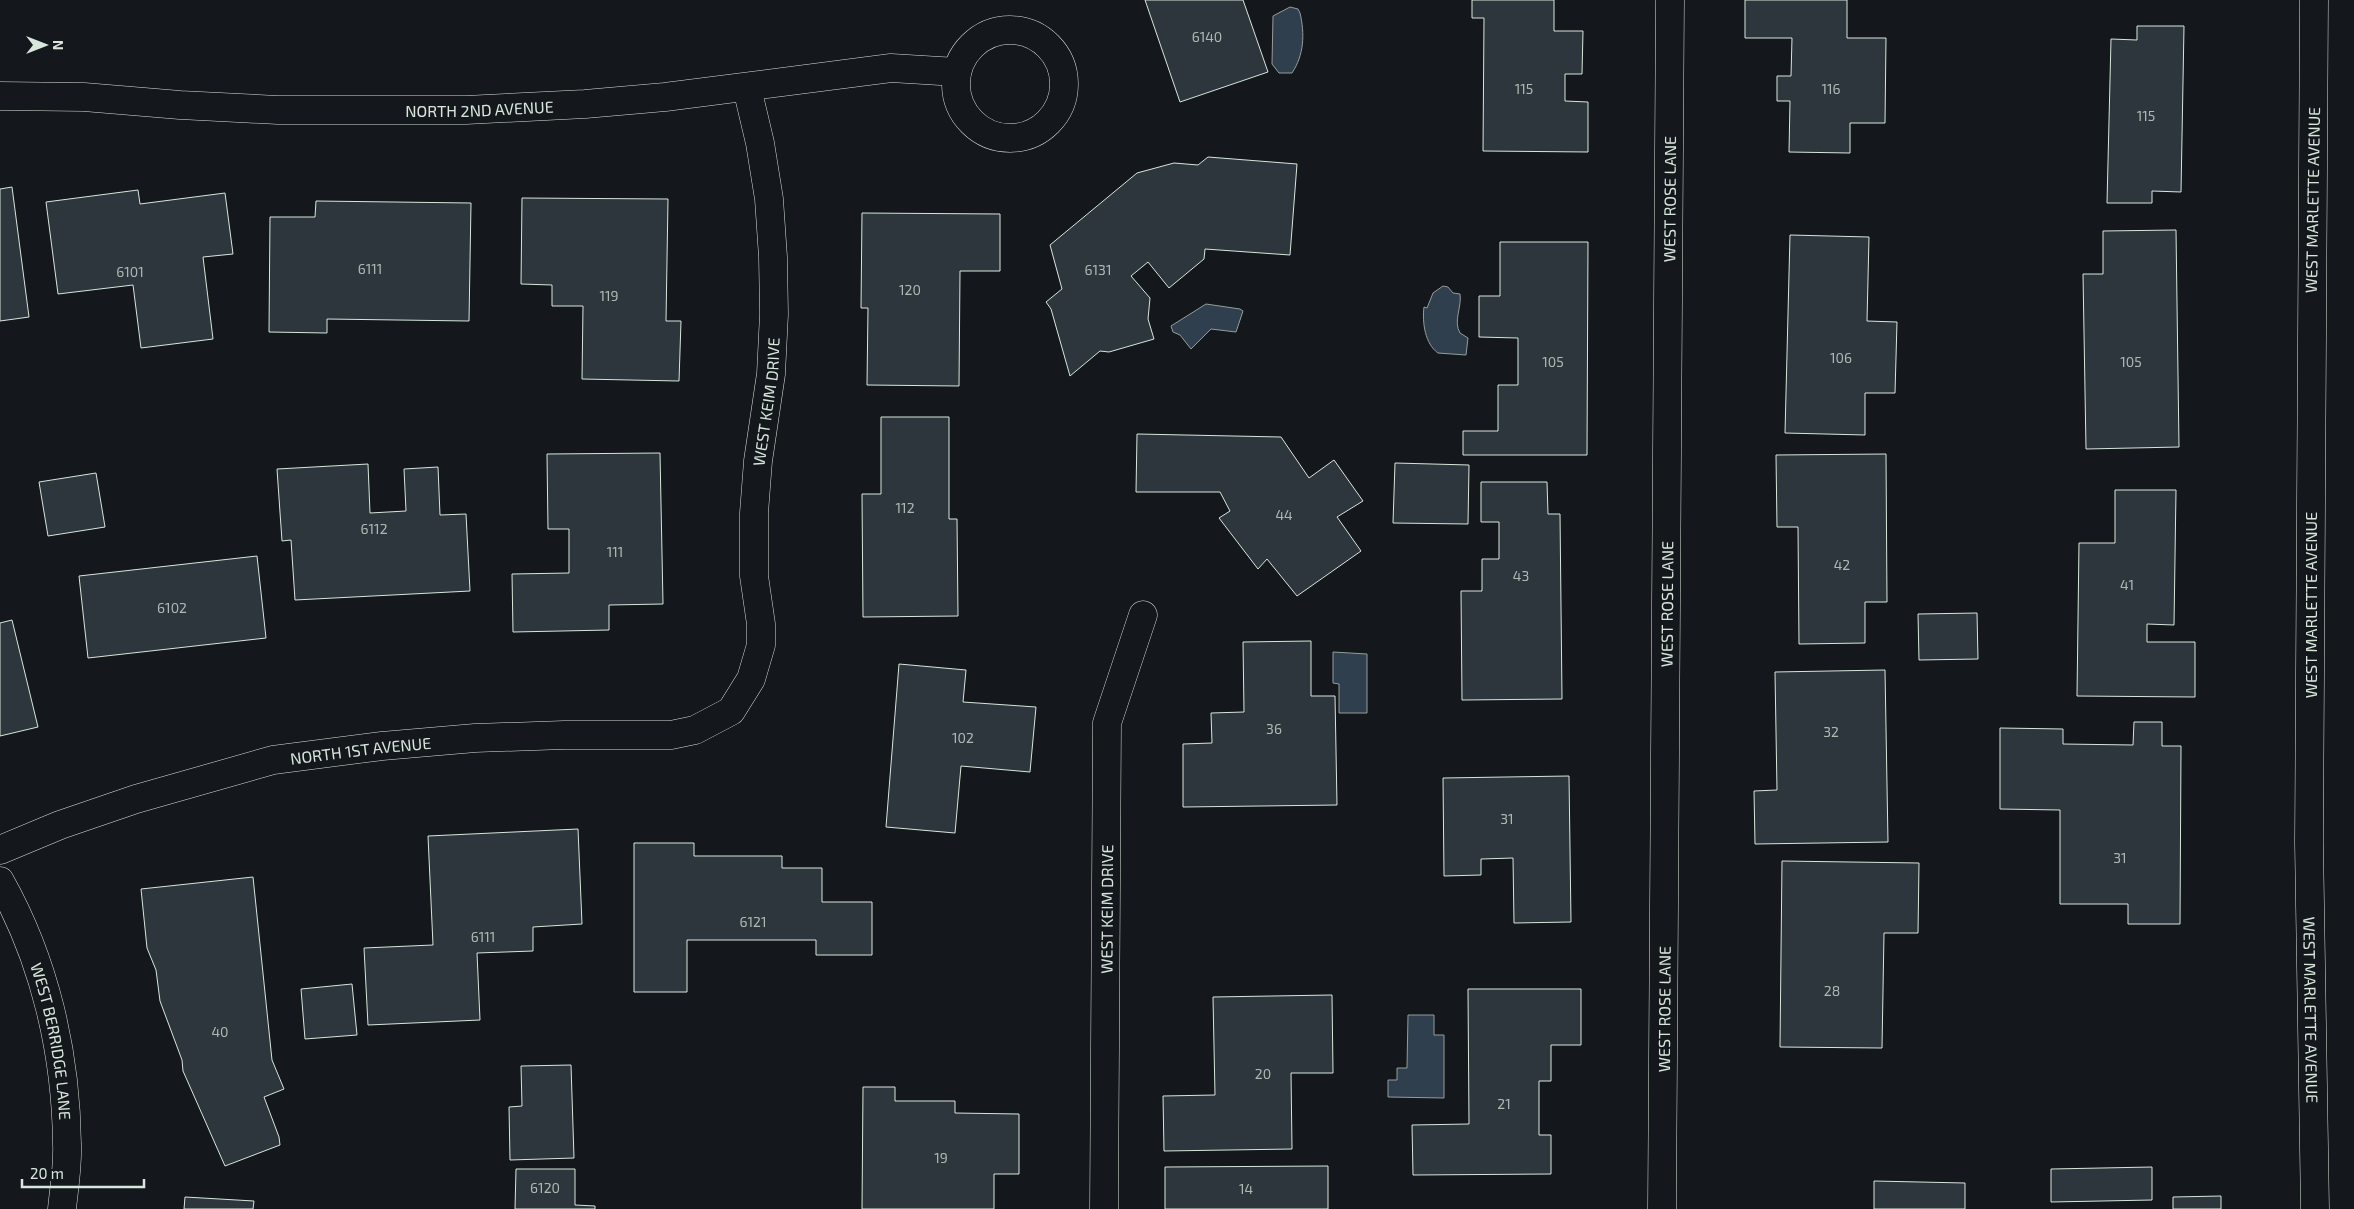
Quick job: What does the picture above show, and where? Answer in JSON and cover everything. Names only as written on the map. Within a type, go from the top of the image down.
[{"type":"street","name":"WEST ROSE LANE","points":[[1662,1209],[1670,0]]},
{"type":"street","name":"WEST MARLETTE AVENUE","points":[[2314,0],[2309,843],[2315,1209]]},
{"type":"street","name":"NORTH 2ND AVENUE","points":[[0,96],[84,97],[180,105],[278,110],[429,111],[585,104],[747,88],[891,68],[958,72]]},
{"type":"street","name":"WEST KEIM DRIVE","points":[[731,711],[752,679],[761,645],[761,624],[754,576],[754,513],[758,461],[771,374],[774,314],[773,257],[768,200],[760,143],[747,88]]},
{"type":"street","name":"WEST KEIM DRIVE","points":[[1104,1209],[1108,723],[1143,615]]},
{"type":"street","name":"NORTH 1ST AVENUE","points":[[0,850],[98,812],[174,787],[273,760],[382,746],[475,738],[564,735],[671,735],[695,730],[731,711]]},
{"type":"street","name":"WEST BERRIDGE LANE","points":[[0,881],[18,915],[36,962],[51,1011],[59,1046],[65,1095],[67,1146],[62,1209]]},
{"type":"water","points":[[1290,7],[1298,9],[1300,13],[1303,29],[1301,52],[1292,73],[1279,73],[1272,64],[1273,16]]},
{"type":"water","points":[[1443,286],[1448,287],[1453,293],[1460,294],[1457,324],[1460,333],[1468,338],[1466,355],[1438,353],[1430,344],[1425,332],[1424,307],[1427,308],[1433,293]]},
{"type":"water","points":[[1206,304],[1243,311],[1236,332],[1211,329],[1191,349],[1180,335],[1173,332],[1171,326]]},
{"type":"water","points":[[1333,652],[1367,654],[1367,713],[1339,713],[1339,684],[1333,683]]},
{"type":"water","points":[[1408,1015],[1434,1015],[1434,1035],[1444,1035],[1444,1098],[1388,1097],[1388,1080],[1397,1080],[1397,1068],[1407,1068]]},
{"type":"building","points":[[1145,0],[1243,0],[1268,72],[1180,102]]},
{"type":"building","points":[[1472,0],[1554,0],[1554,31],[1583,31],[1582,74],[1565,74],[1565,101],[1588,102],[1588,152],[1483,151],[1484,18],[1472,18]]},
{"type":"building","points":[[1745,0],[1847,0],[1847,38],[1886,38],[1885,123],[1850,123],[1850,153],[1789,152],[1790,101],[1777,101],[1777,76],[1791,76],[1792,38],[1745,38]]},
{"type":"building","points":[[2137,26],[2184,26],[2181,192],[2152,191],[2152,203],[2107,203],[2111,39],[2137,40]]},
{"type":"building","points":[[1208,157],[1297,164],[1290,255],[1205,249],[1204,259],[1169,288],[1148,262],[1131,276],[1150,298],[1148,319],[1154,339],[1109,352],[1100,351],[1070,376],[1051,309],[1046,302],[1062,289],[1050,245],[1137,173],[1174,163],[1198,165]]},
{"type":"building","points":[[12,187],[29,317],[0,321],[0,189]]},
{"type":"building","points":[[138,190],[140,204],[225,193],[233,254],[203,257],[213,339],[141,348],[133,285],[58,294],[46,202]]},
{"type":"building","points":[[522,198],[668,199],[666,321],[681,321],[679,381],[582,379],[583,306],[552,306],[552,285],[521,284]]},
{"type":"building","points":[[316,201],[471,203],[469,321],[327,319],[327,333],[269,332],[270,217],[315,217]]},
{"type":"building","points":[[862,213],[1000,214],[1000,271],[960,271],[959,386],[867,385],[868,308],[861,308]]},
{"type":"building","points":[[2176,230],[2179,447],[2086,449],[2083,274],[2103,274],[2103,231]]},
{"type":"building","points":[[1790,235],[1869,237],[1867,321],[1897,322],[1895,393],[1865,393],[1865,435],[1785,433]]},
{"type":"building","points":[[1500,242],[1588,242],[1587,455],[1463,455],[1463,431],[1498,431],[1498,385],[1518,385],[1518,338],[1479,337],[1479,296],[1500,296]]},
{"type":"building","points":[[881,417],[949,417],[949,519],[957,519],[958,616],[863,617],[862,494],[881,494]]},
{"type":"building","points":[[1137,434],[1281,437],[1309,478],[1334,460],[1363,501],[1337,517],[1361,551],[1297,596],[1267,559],[1258,569],[1219,518],[1230,511],[1220,492],[1136,492]]},
{"type":"building","points":[[660,453],[663,604],[609,605],[609,630],[513,632],[512,574],[569,573],[569,529],[548,529],[547,454]]},
{"type":"building","points":[[1886,454],[1887,602],[1865,602],[1865,643],[1799,644],[1798,527],[1777,527],[1776,455]]},
{"type":"building","points":[[1395,463],[1469,465],[1468,524],[1393,523]]},
{"type":"building","points":[[368,464],[370,513],[406,511],[404,469],[438,467],[440,515],[466,514],[470,591],[295,600],[291,540],[282,541],[277,469]]},
{"type":"building","points":[[96,473],[105,527],[48,536],[39,482]]},
{"type":"building","points":[[1481,482],[1547,482],[1548,514],[1560,514],[1562,699],[1462,700],[1461,591],[1482,591],[1482,559],[1499,559],[1499,522],[1481,522]]},
{"type":"building","points":[[2115,490],[2176,490],[2174,625],[2147,624],[2147,642],[2195,642],[2195,697],[2077,696],[2079,543],[2115,543]]},
{"type":"building","points":[[257,556],[266,638],[88,658],[79,576]]},
{"type":"building","points":[[1977,613],[1978,659],[1919,660],[1918,614]]},
{"type":"building","points":[[12,620],[38,727],[0,736],[0,623]]},
{"type":"building","points":[[1311,641],[1311,696],[1335,696],[1337,805],[1183,807],[1183,744],[1212,743],[1211,713],[1244,712],[1243,642]]},
{"type":"building","points":[[899,664],[966,670],[963,702],[1036,707],[1030,772],[961,766],[955,833],[886,827]]},
{"type":"building","points":[[1885,670],[1888,842],[1755,844],[1754,791],[1777,790],[1775,672]]},
{"type":"building","points":[[2134,722],[2162,722],[2162,746],[2181,746],[2180,924],[2128,924],[2128,904],[2060,904],[2060,810],[2000,809],[2000,728],[2063,729],[2063,744],[2133,745]]},
{"type":"building","points":[[1569,776],[1571,922],[1514,923],[1513,858],[1481,859],[1481,875],[1444,876],[1443,778]]},
{"type":"building","points":[[578,829],[582,924],[533,927],[533,951],[477,953],[480,1020],[368,1025],[364,948],[433,945],[428,836]]},
{"type":"building","points":[[634,843],[694,843],[694,856],[782,856],[782,868],[822,868],[822,902],[872,902],[872,955],[816,955],[816,940],[687,940],[687,992],[634,992]]},
{"type":"building","points":[[1782,861],[1919,863],[1918,933],[1884,933],[1882,1048],[1780,1047]]},
{"type":"building","points":[[253,877],[272,1060],[284,1089],[264,1097],[279,1137],[280,1145],[225,1166],[183,1071],[182,1060],[160,1001],[156,970],[147,948],[141,889]]},
{"type":"building","points":[[352,984],[357,1035],[305,1039],[301,989]]},
{"type":"building","points":[[1468,989],[1581,989],[1581,1045],[1551,1045],[1551,1081],[1539,1081],[1539,1135],[1551,1135],[1551,1174],[1413,1175],[1412,1125],[1469,1124]]},
{"type":"building","points":[[1332,995],[1333,1073],[1291,1073],[1292,1149],[1164,1151],[1163,1096],[1215,1095],[1213,997]]},
{"type":"building","points":[[571,1065],[574,1158],[510,1160],[509,1107],[522,1106],[521,1066]]},
{"type":"building","points":[[863,1087],[895,1087],[895,1101],[955,1101],[955,1113],[1019,1114],[1019,1174],[994,1174],[994,1209],[862,1209]]},
{"type":"building","points":[[1328,1166],[1328,1209],[1165,1209],[1165,1167]]},
{"type":"building","points":[[2152,1167],[2152,1200],[2051,1202],[2051,1169]]},
{"type":"building","points":[[516,1169],[575,1169],[575,1205],[595,1206],[595,1209],[515,1209]]},
{"type":"building","points":[[1874,1181],[1965,1183],[1965,1209],[1874,1209]]},
{"type":"building","points":[[2221,1196],[2221,1209],[2173,1209],[2173,1197]]},
{"type":"building","points":[[185,1197],[254,1201],[253,1209],[184,1209]]}]
